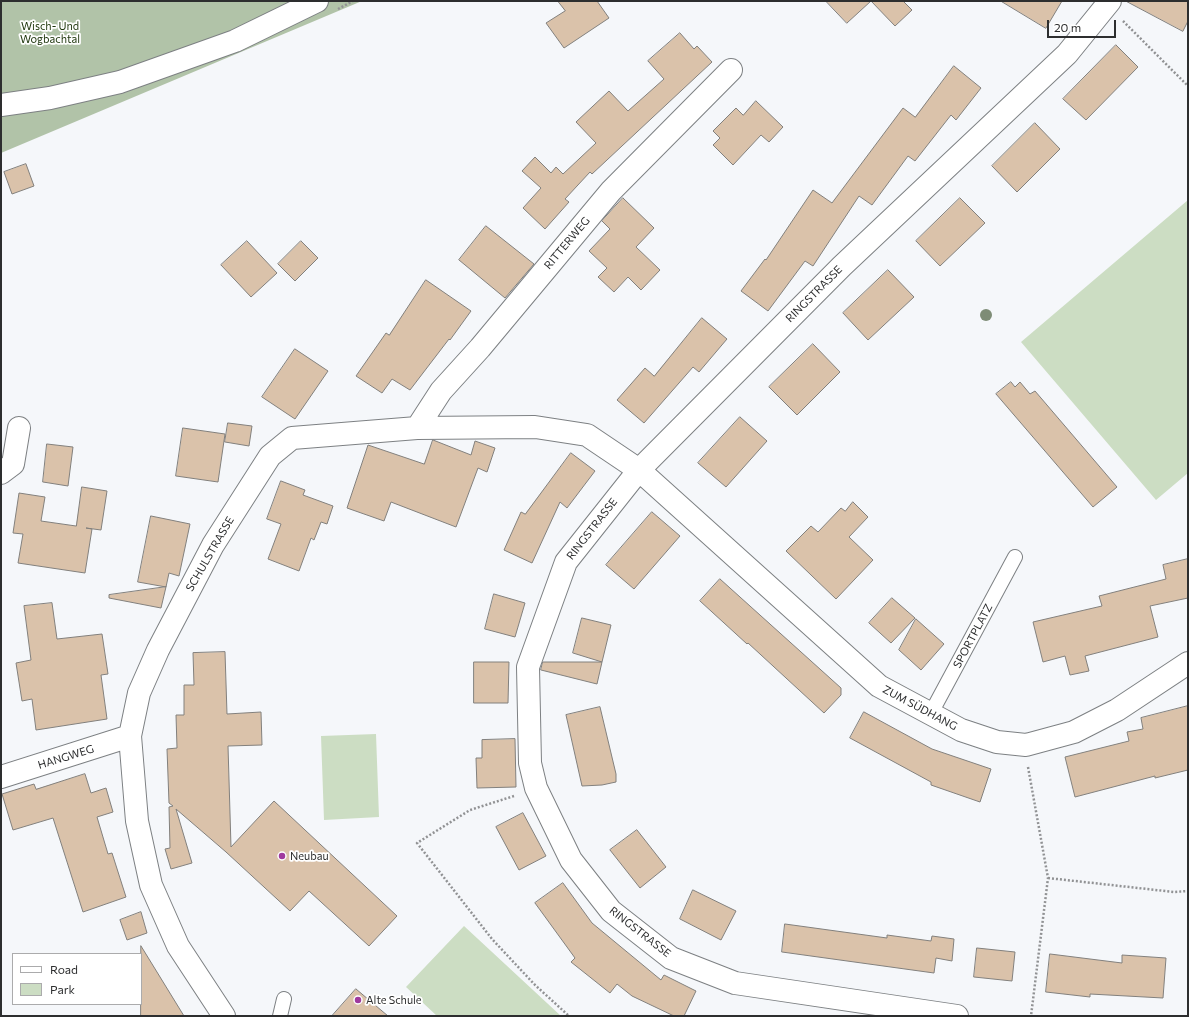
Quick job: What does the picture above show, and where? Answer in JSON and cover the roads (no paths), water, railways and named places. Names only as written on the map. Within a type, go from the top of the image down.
[{"type":"street","points":[[1,105],[50,98],[120,82],[236,41],[317,1]]},
{"type":"street","name":"RINGSTRASSE","points":[[957,1016],[735,983],[671,958],[611,911],[571,860],[536,788],[530,763],[528,667],[566,562],[639,470],[842,266],[1067,54],[1109,3]]},
{"type":"street","name":"RITTERWEG","points":[[417,428],[441,391],[480,348],[611,191],[731,70]]},
{"type":"street","name":"SCHULSTRASSE","points":[[224,1016],[178,946],[151,885],[137,821],[130,736],[139,693],[158,650],[213,545],[270,456],[292,438],[417,428],[535,427],[587,435],[639,470]]},
{"type":"street","points":[[1,473],[13,464],[19,428]]},
{"type":"street","name":"ZUM SÜDHANG","points":[[639,470],[879,686],[930,715],[961,730],[997,742],[1026,745],[1074,732],[1117,710],[1188,663]]},
{"type":"street","name":"HANGWEG","points":[[1,777],[130,736]]},
{"type":"lane","name":"SPORTPLATZ","points":[[930,715],[1015,557]]},
{"type":"lane","points":[[280,1016],[284,999]]},
{"type":"place","name":"Neubau","points":[[282,856]]},
{"type":"place","name":"Alte Schule","points":[[358,1000]]},
{"type":"park label","name":"Wisch- Und Wogbachtal","points":[[50,32]]}]
